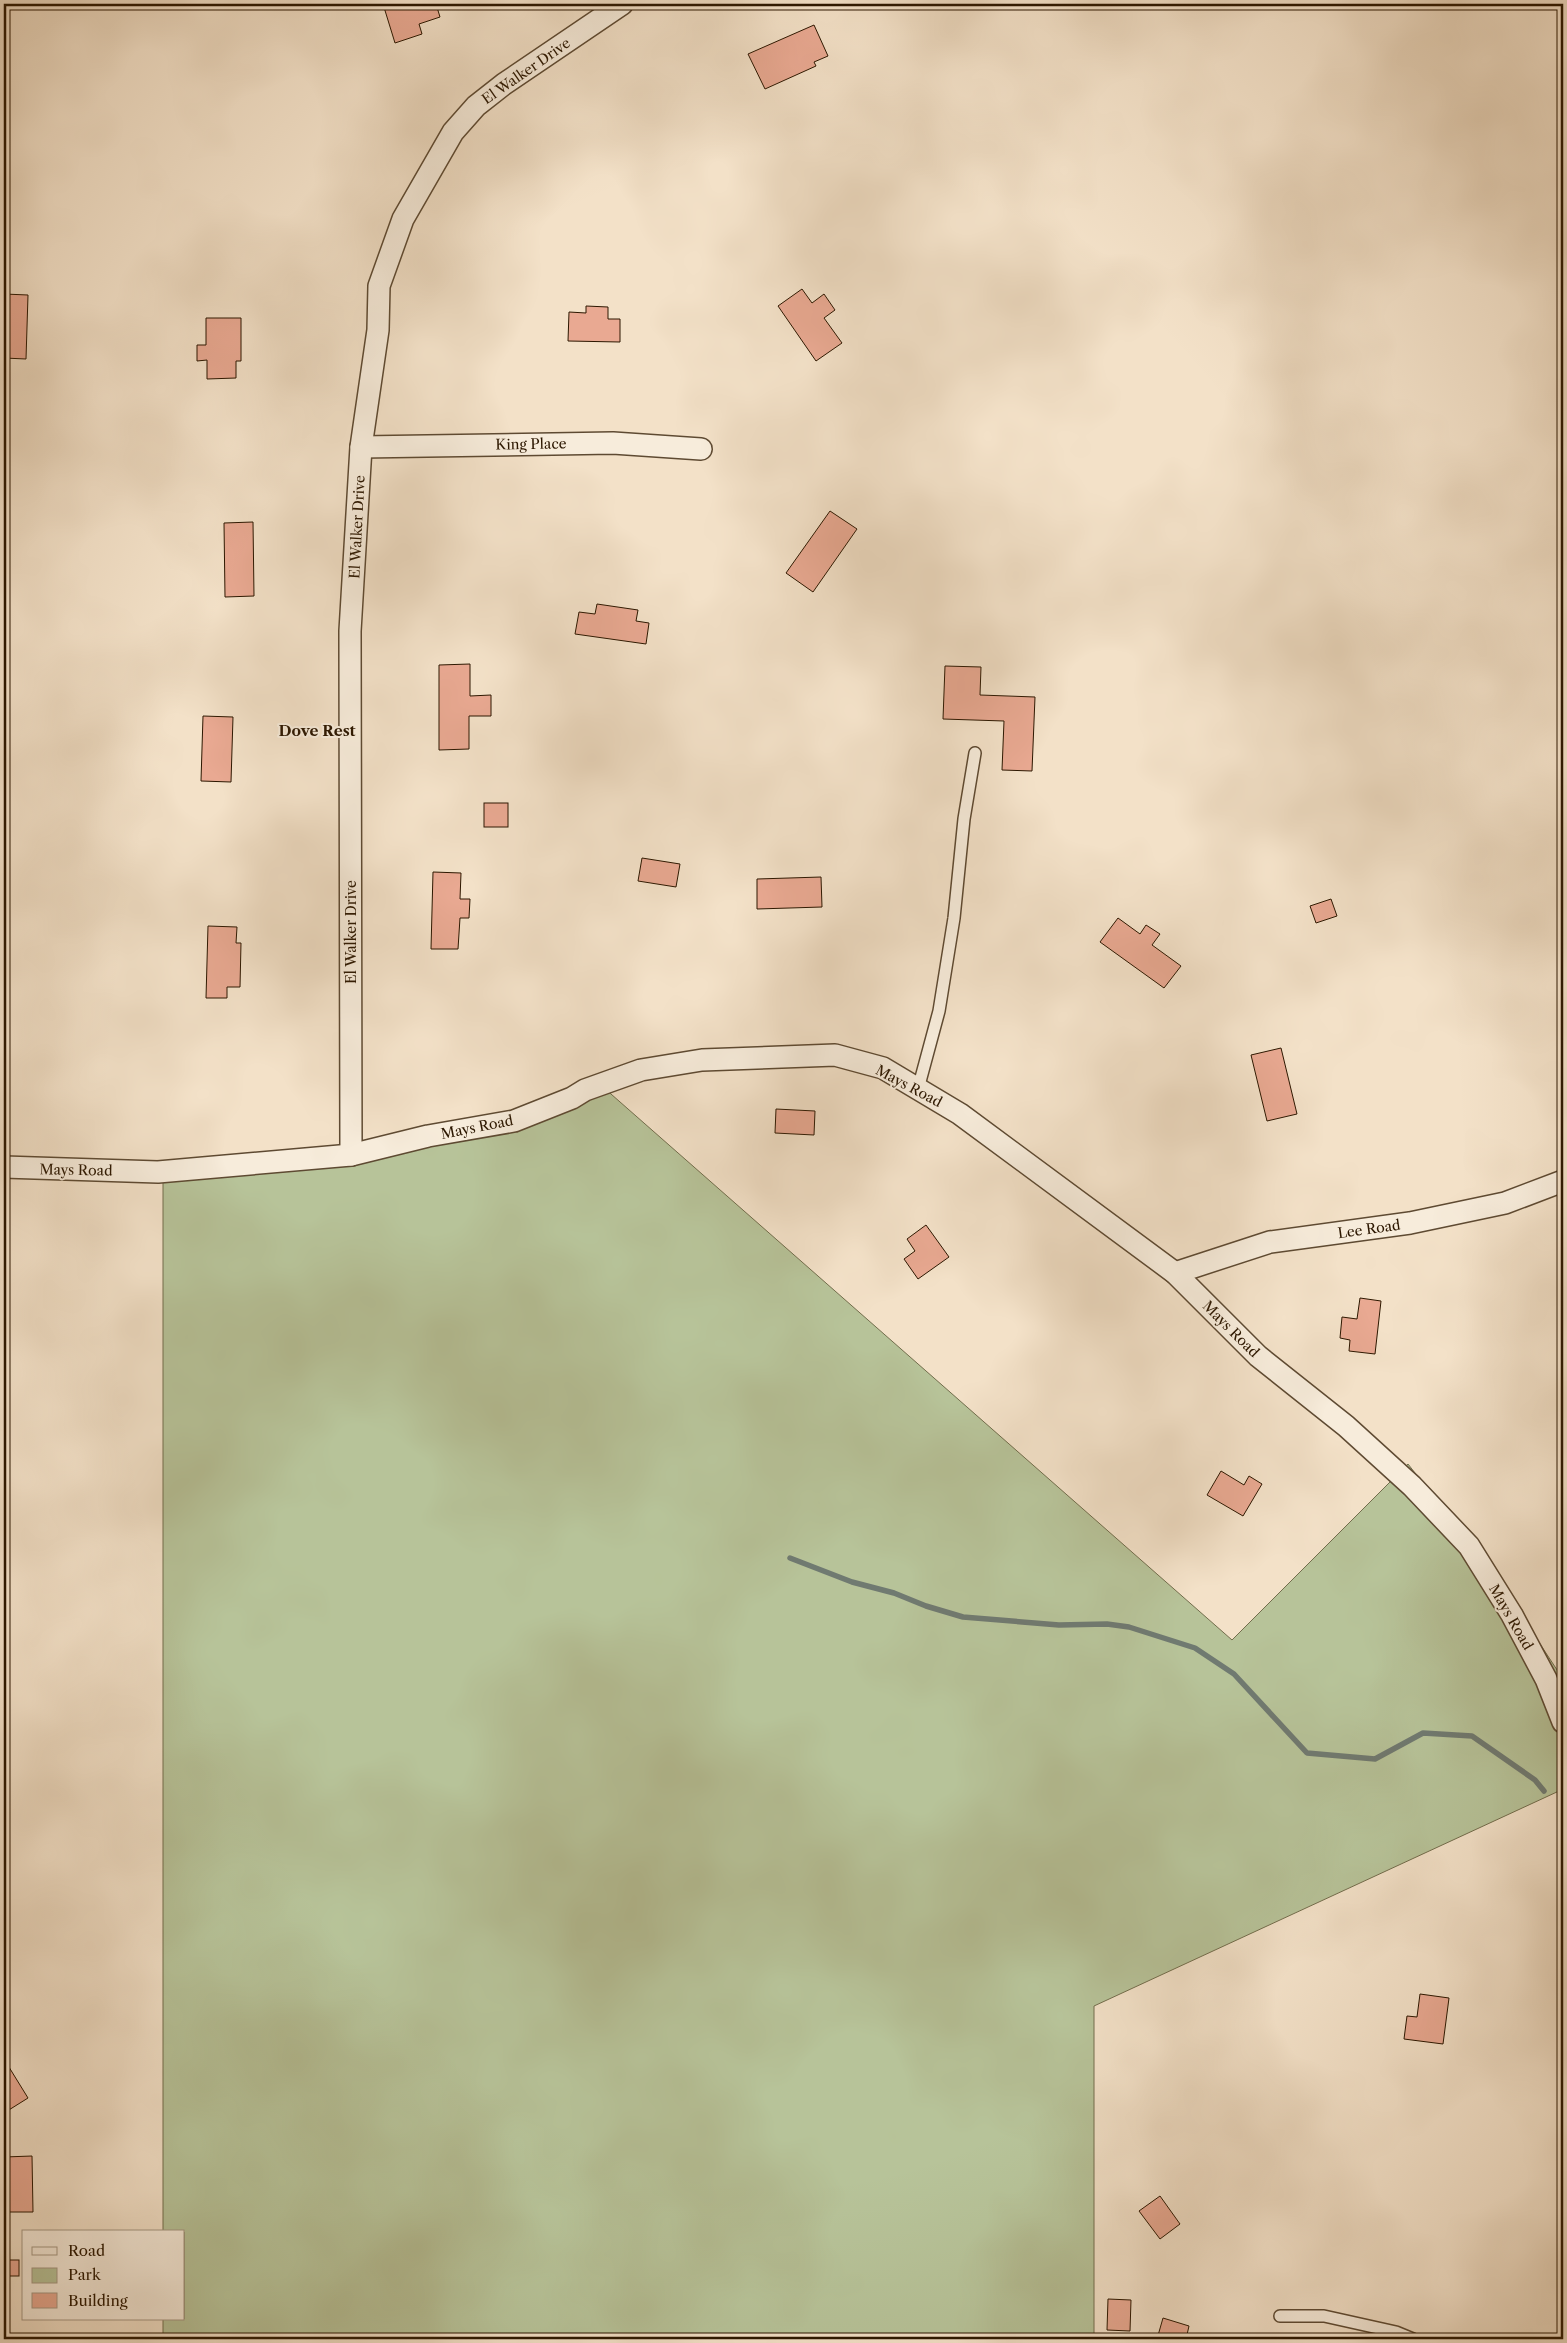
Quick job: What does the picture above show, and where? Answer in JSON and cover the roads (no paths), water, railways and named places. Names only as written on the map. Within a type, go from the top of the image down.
[{"type":"street","name":"El Walker Drive","points":[[351,1155],[350,631],[361,447],[378,330],[379,286],[403,219],[453,132],[476,106],[504,84],[622,4]]},
{"type":"street","name":"King Place","points":[[361,447],[613,443],[701,449]]},
{"type":"street","name":"Mays Road","points":[[4,1167],[158,1172],[351,1155],[428,1136],[514,1121],[572,1098],[585,1090],[641,1070],[702,1060],[834,1055],[883,1068],[960,1114],[1175,1273],[1258,1356],[1346,1426],[1404,1480],[1468,1546],[1512,1615],[1546,1679],[1563,1722]]},
{"type":"street","name":"Lee Road","points":[[1175,1273],[1270,1242],[1410,1223],[1505,1203],[1563,1181]]},
{"type":"lane","points":[[918,1089],[940,1011],[954,918],[964,819],[975,753]]},
{"type":"lane","points":[[1280,2316],[1324,2316],[1396,2332],[1413,2339]]},
{"type":"waterway","points":[[790,1558],[852,1582],[894,1593],[926,1606],[963,1617],[1059,1625],[1107,1624],[1129,1627],[1195,1648],[1234,1674],[1307,1753],[1375,1759],[1423,1733],[1472,1736],[1535,1780],[1544,1791]]},
{"type":"district","name":"Dove Rest","points":[[317,731]]}]
